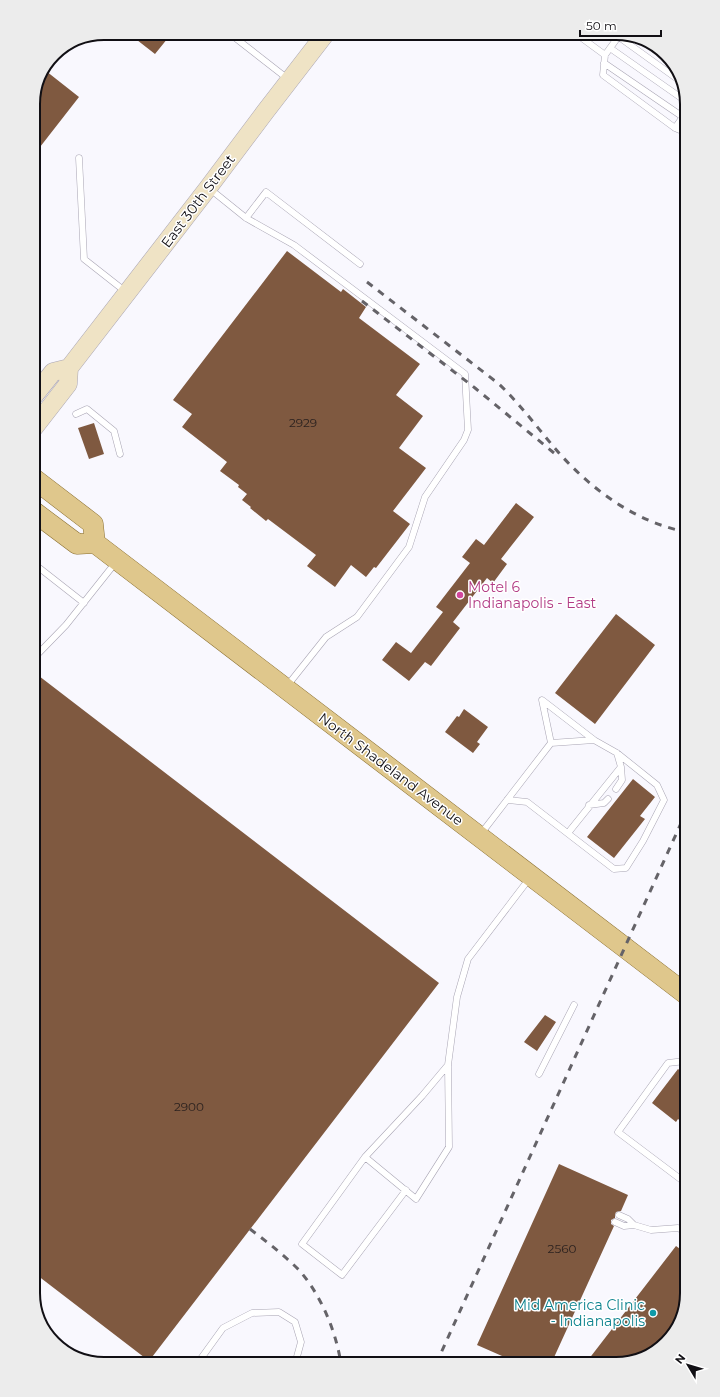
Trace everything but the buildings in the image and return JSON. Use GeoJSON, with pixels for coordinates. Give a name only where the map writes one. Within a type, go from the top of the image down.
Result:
{"type":"FeatureCollection","features":[{"type":"Feature","properties":{"kind":"main road","name":"East 30th Street"},"geometry":{"type":"LineString","coordinates":[[40,420],[68,384],[69,368],[321,40]]}},
{"type":"Feature","properties":{"kind":"main road"},"geometry":{"type":"LineString","coordinates":[[40,388],[53,372],[69,368]]}},
{"type":"Feature","properties":{"kind":"main road"},"geometry":{"type":"LineString","coordinates":[[40,483],[93,524],[95,543],[77,544],[40,516]]}},
{"type":"Feature","properties":{"kind":"main road","name":"North Shadeland Avenue"},"geometry":{"type":"LineString","coordinates":[[95,543],[680,990]]}},
{"type":"Feature","properties":{"kind":"lane"},"geometry":{"type":"LineString","coordinates":[[238,40],[290,80]]}},
{"type":"Feature","properties":{"kind":"lane"},"geometry":{"type":"LineString","coordinates":[[585,40],[605,55]]}},
{"type":"Feature","properties":{"kind":"lane"},"geometry":{"type":"LineString","coordinates":[[616,40],[605,55],[603,75],[675,128],[680,130]]}},
{"type":"Feature","properties":{"kind":"lane"},"geometry":{"type":"LineString","coordinates":[[628,41],[672,75]]}},
{"type":"Feature","properties":{"kind":"lane"},"geometry":{"type":"LineString","coordinates":[[610,48],[679,97]]}},
{"type":"Feature","properties":{"kind":"lane"},"geometry":{"type":"LineString","coordinates":[[604,63],[680,111]]}},
{"type":"Feature","properties":{"kind":"lane"},"geometry":{"type":"LineString","coordinates":[[675,128],[680,121]]}},
{"type":"Feature","properties":{"kind":"lane"},"geometry":{"type":"LineString","coordinates":[[79,158],[84,259],[127,293]]}},
{"type":"Feature","properties":{"kind":"lane"},"geometry":{"type":"LineString","coordinates":[[208,188],[246,218],[294,244],[465,374],[468,430],[464,440],[425,497],[409,547],[357,617],[326,637],[285,688]]}},
{"type":"Feature","properties":{"kind":"lane"},"geometry":{"type":"LineString","coordinates":[[246,218],[266,192],[360,264]]}},
{"type":"Feature","properties":{"kind":"lane"},"geometry":{"type":"LineString","coordinates":[[76,414],[87,409],[114,431],[120,454]]}},
{"type":"Feature","properties":{"kind":"lane"},"geometry":{"type":"LineString","coordinates":[[40,653],[66,625],[118,560]]}},
{"type":"Feature","properties":{"kind":"lane"},"geometry":{"type":"LineString","coordinates":[[40,568],[84,603]]}},
{"type":"Feature","properties":{"kind":"lane"},"geometry":{"type":"LineString","coordinates":[[507,800],[527,802],[614,869],[626,868],[643,841],[664,800],[657,785],[618,753],[594,740],[542,700],[551,743]]}},
{"type":"Feature","properties":{"kind":"lane"},"geometry":{"type":"LineString","coordinates":[[479,836],[551,743],[594,740]]}},
{"type":"Feature","properties":{"kind":"lane"},"geometry":{"type":"LineString","coordinates":[[616,789],[622,780],[618,753]]}},
{"type":"Feature","properties":{"kind":"lane"},"geometry":{"type":"LineString","coordinates":[[568,833],[621,767]]}},
{"type":"Feature","properties":{"kind":"lane"},"geometry":{"type":"LineString","coordinates":[[589,805],[604,803],[608,799]]}},
{"type":"Feature","properties":{"kind":"lane"},"geometry":{"type":"LineString","coordinates":[[365,1157],[416,1199],[449,1147],[448,1065],[457,997],[468,959],[531,876]]}},
{"type":"Feature","properties":{"kind":"lane"},"geometry":{"type":"LineString","coordinates":[[539,1074],[574,1005]]}},
{"type":"Feature","properties":{"kind":"lane"},"geometry":{"type":"LineString","coordinates":[[680,1061],[668,1063],[618,1132],[680,1179]]}},
{"type":"Feature","properties":{"kind":"lane"},"geometry":{"type":"LineString","coordinates":[[406,1190],[342,1275],[302,1244],[365,1157],[422,1096],[448,1065]]}},
{"type":"Feature","properties":{"kind":"lane"},"geometry":{"type":"LineString","coordinates":[[619,1214],[628,1219],[634,1226]]}},
{"type":"Feature","properties":{"kind":"lane"},"geometry":{"type":"LineString","coordinates":[[616,1222],[624,1226],[634,1226],[651,1230],[680,1229]]}},
{"type":"Feature","properties":{"kind":"lane"},"geometry":{"type":"LineString","coordinates":[[202,1357],[223,1328],[252,1313],[280,1312],[295,1322],[301,1342],[297,1357]]}},
{"type":"Feature","properties":{"kind":"railway"},"geometry":{"type":"LineString","coordinates":[[367,282],[499,384],[572,467],[601,492],[633,513],[668,528],[680,531]]}},
{"type":"Feature","properties":{"kind":"railway"},"geometry":{"type":"LineString","coordinates":[[362,301],[475,388],[554,453]]}},
{"type":"Feature","properties":{"kind":"railway"},"geometry":{"type":"LineString","coordinates":[[439,1357],[680,825]]}},
{"type":"Feature","properties":{"kind":"railway"},"geometry":{"type":"LineString","coordinates":[[250,1229],[287,1259],[307,1280],[321,1302],[331,1326],[340,1357]]}},
{"type":"Feature","properties":{"kind":"place","name":"Motel 6 Indianapolis - East"},"geometry":{"type":"Point","coordinates":[460,595]}},
{"type":"Feature","properties":{"kind":"place","name":"Mid America Clinic - Indianapolis"},"geometry":{"type":"Point","coordinates":[653,1313]}}]}
